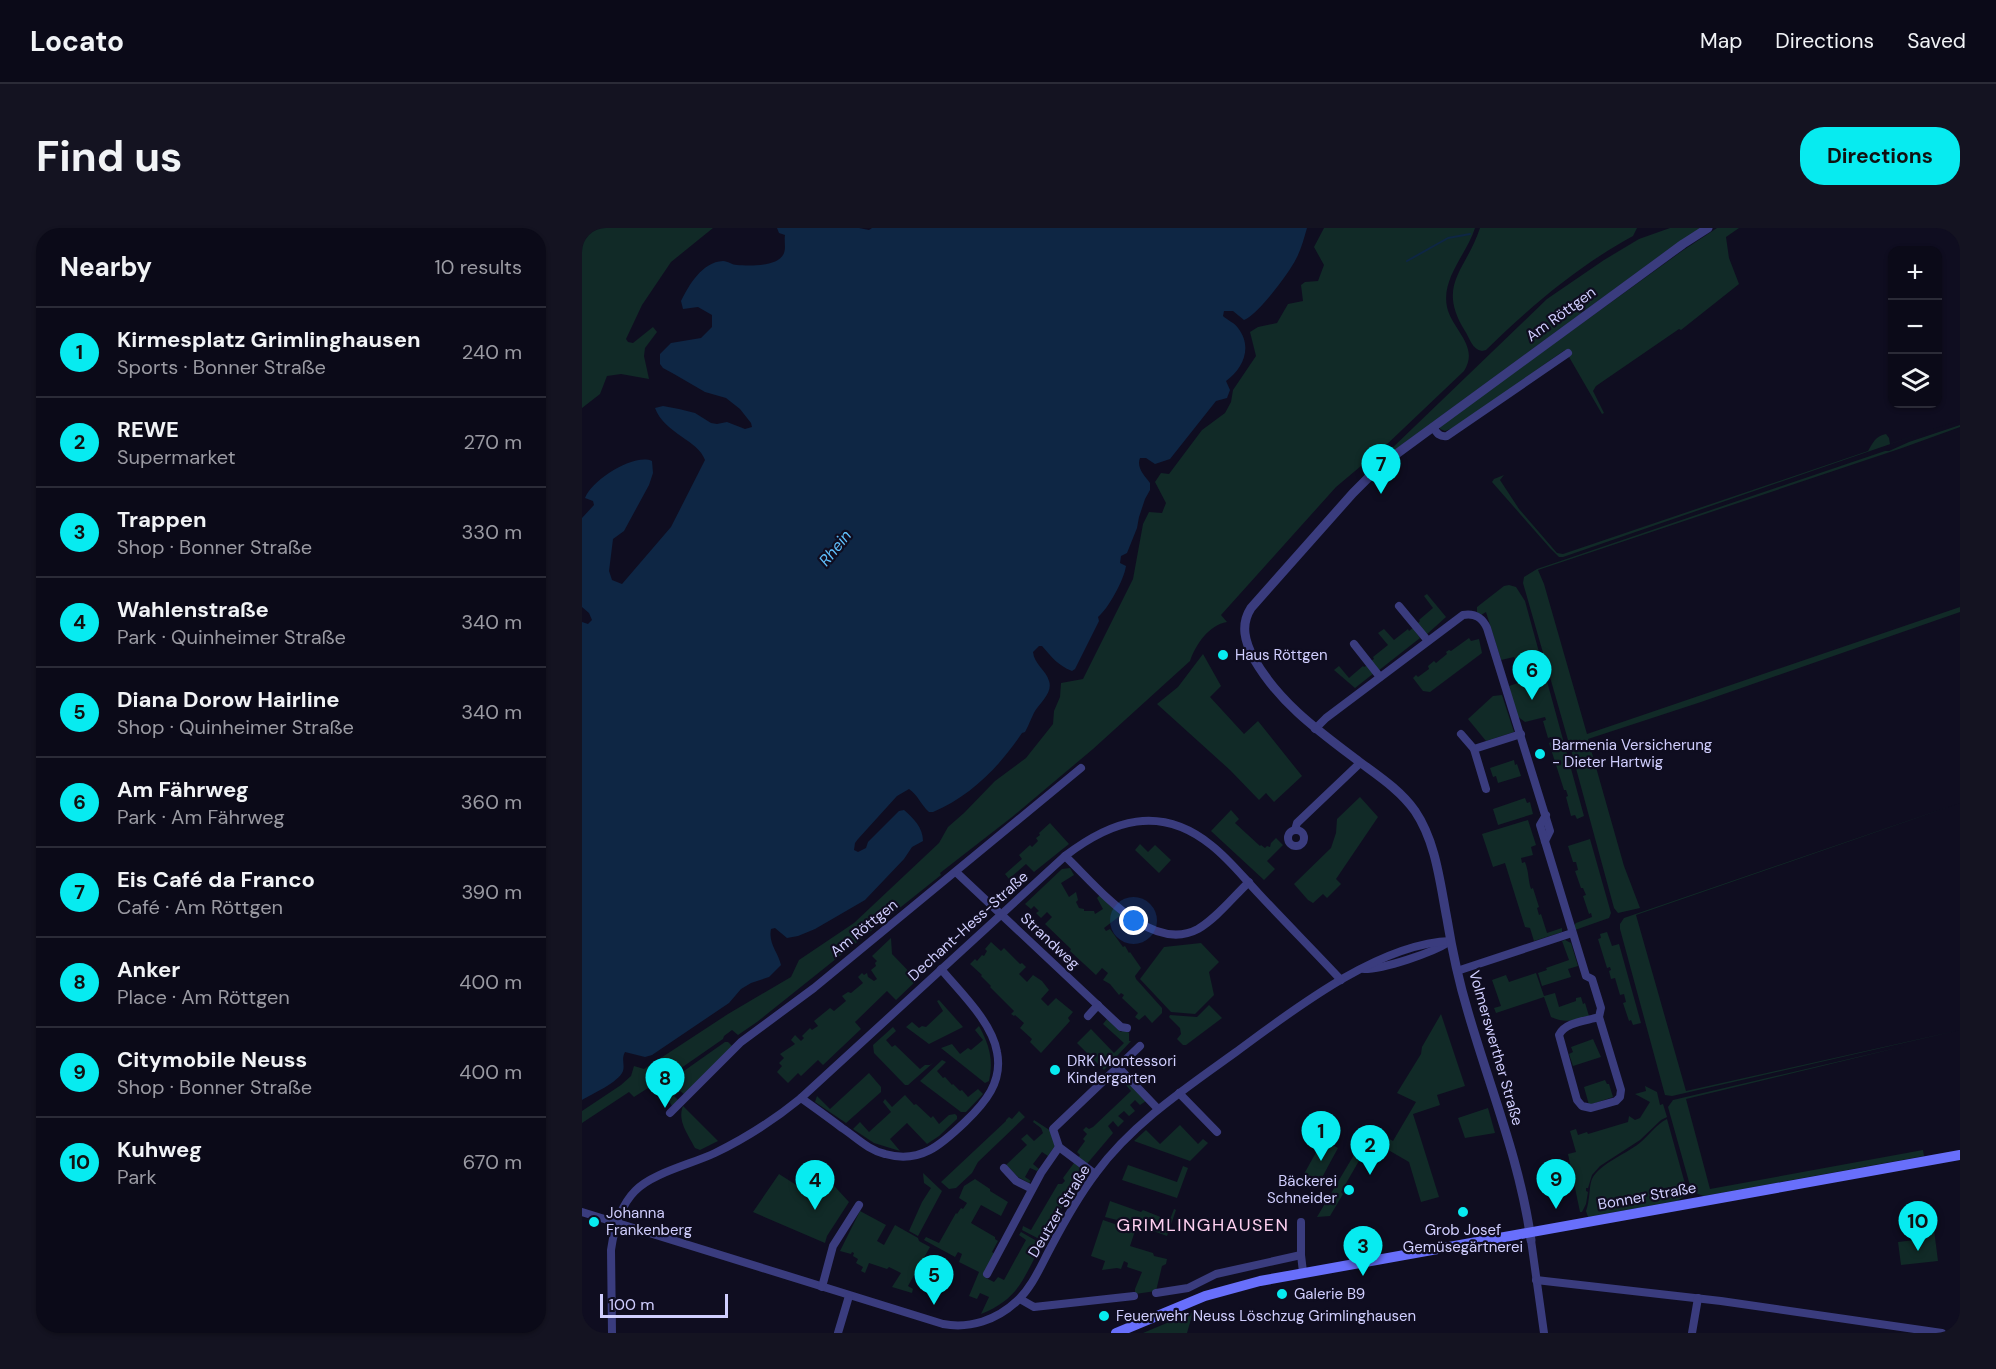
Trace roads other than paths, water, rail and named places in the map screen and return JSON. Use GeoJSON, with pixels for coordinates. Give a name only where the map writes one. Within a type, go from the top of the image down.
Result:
{"type":"FeatureCollection","features":[{"type":"Feature","properties":{"kind":"main road","name":"Bonner Straße"},"geometry":{"type":"LineString","coordinates":[[1116,1333],[1205,1296],[1260,1281],[1531,1236],[1960,1155]]}},
{"type":"Feature","properties":{"kind":"street","name":"Am Röttgen"},"geometry":{"type":"LineString","coordinates":[[1244,630],[1245,618],[1251,608],[1353,493],[1380,466],[1708,228]]}},
{"type":"Feature","properties":{"kind":"street"},"geometry":{"type":"LineString","coordinates":[[1433,427],[1442,437],[1447,436],[1568,353]]}},
{"type":"Feature","properties":{"kind":"street"},"geometry":{"type":"LineString","coordinates":[[1399,606],[1428,641]]}},
{"type":"Feature","properties":{"kind":"street"},"geometry":{"type":"LineString","coordinates":[[1315,729],[1326,718],[1463,615],[1472,614],[1482,619],[1487,628],[1546,815],[1540,825],[1586,976],[1592,979],[1601,1008],[1599,1017],[1621,1092],[1616,1101],[1588,1108],[1582,1106],[1577,1100],[1558,1035],[1567,1026],[1599,1017]]}},
{"type":"Feature","properties":{"kind":"street","name":"Volmerswerther Straße"},"geometry":{"type":"LineString","coordinates":[[1244,630],[1248,645],[1268,680],[1294,711],[1406,799],[1423,824],[1437,867],[1467,1012],[1517,1170],[1531,1236],[1544,1333]]}},
{"type":"Feature","properties":{"kind":"street"},"geometry":{"type":"LineString","coordinates":[[1354,644],[1380,677]]}},
{"type":"Feature","properties":{"kind":"street"},"geometry":{"type":"LineString","coordinates":[[1461,734],[1474,750],[1486,789]]}},
{"type":"Feature","properties":{"kind":"street"},"geometry":{"type":"LineString","coordinates":[[1474,750],[1521,734]]}},
{"type":"Feature","properties":{"kind":"street"},"geometry":{"type":"LineString","coordinates":[[1295,830],[1297,823],[1360,763]]}},
{"type":"Feature","properties":{"kind":"street","name":"Am Röttgen"},"geometry":{"type":"LineString","coordinates":[[670,1113],[748,1036],[814,988],[1081,768]]}},
{"type":"Feature","properties":{"kind":"street","name":"Dechant-Hess-Straße"},"geometry":{"type":"LineString","coordinates":[[612,1333],[611,1250],[617,1222],[629,1198],[642,1184],[698,1161],[752,1134],[777,1118],[1065,856],[1091,837],[1115,826],[1139,821],[1163,822],[1199,836],[1249,882],[1341,980]]}},
{"type":"Feature","properties":{"kind":"street"},"geometry":{"type":"LineString","coordinates":[[1065,856],[1130,919],[1160,933],[1170,935],[1187,933],[1204,925],[1249,882]]}},
{"type":"Feature","properties":{"kind":"street","name":"Strandweg"},"geometry":{"type":"LineString","coordinates":[[956,872],[1121,1027],[1127,1028]]}},
{"type":"Feature","properties":{"kind":"street"},"geometry":{"type":"LineString","coordinates":[[1458,971],[1572,933]]}},
{"type":"Feature","properties":{"kind":"street","name":"Deutzer Straße"},"geometry":{"type":"LineString","coordinates":[[1020,1299],[1032,1283],[1069,1213],[1095,1174],[1126,1138],[1158,1109],[1301,1005],[1341,980],[1363,969],[1375,969],[1435,950],[1451,941]]}},
{"type":"Feature","properties":{"kind":"street"},"geometry":{"type":"LineString","coordinates":[[801,1098],[860,1141],[883,1154],[901,1157],[918,1155],[944,1142],[989,1097],[996,1081],[998,1058],[995,1042],[987,1027],[941,969]]}},
{"type":"Feature","properties":{"kind":"street"},"geometry":{"type":"LineString","coordinates":[[1088,1016],[1098,1005]]}},
{"type":"Feature","properties":{"kind":"street"},"geometry":{"type":"LineString","coordinates":[[1095,1174],[1059,1147],[1053,1129],[1140,1046]]}},
{"type":"Feature","properties":{"kind":"street"},"geometry":{"type":"LineString","coordinates":[[1118,1067],[1158,1109]]}},
{"type":"Feature","properties":{"kind":"street"},"geometry":{"type":"LineString","coordinates":[[1179,1093],[1217,1132]]}},
{"type":"Feature","properties":{"kind":"street"},"geometry":{"type":"LineString","coordinates":[[987,1274],[1041,1173],[1059,1147]]}},
{"type":"Feature","properties":{"kind":"street"},"geometry":{"type":"LineString","coordinates":[[1004,1168],[1016,1180],[1032,1189]]}},
{"type":"Feature","properties":{"kind":"street"},"geometry":{"type":"LineString","coordinates":[[822,1287],[833,1246],[859,1205]]}},
{"type":"Feature","properties":{"kind":"street"},"geometry":{"type":"LineString","coordinates":[[582,1212],[952,1326],[967,1326],[995,1317],[1020,1299],[1034,1307],[1134,1296]]}},
{"type":"Feature","properties":{"kind":"street"},"geometry":{"type":"LineString","coordinates":[[1301,1222],[1301,1255],[1304,1272]]}},
{"type":"Feature","properties":{"kind":"street"},"geometry":{"type":"LineString","coordinates":[[1156,1293],[1188,1288],[1216,1274],[1301,1255]]}},
{"type":"Feature","properties":{"kind":"street"},"geometry":{"type":"LineString","coordinates":[[1536,1280],[1698,1298],[1942,1333]]}},
{"type":"Feature","properties":{"kind":"street"},"geometry":{"type":"LineString","coordinates":[[838,1333],[849,1296]]}},
{"type":"Feature","properties":{"kind":"street"},"geometry":{"type":"LineString","coordinates":[[1692,1333],[1698,1298]]}},
{"type":"Feature","properties":{"kind":"water","name":"Rhein"},"geometry":{"type":"Polygon","coordinates":[[[777,228],[869,230],[872,228],[1307,228],[1292,265],[1257,311],[1244,320],[1233,311],[1224,311],[1223,316],[1237,326],[1245,343],[1241,364],[1226,381],[1230,390],[1227,398],[1216,401],[1170,459],[1155,464],[1146,458],[1140,458],[1140,468],[1150,483],[1150,490],[1127,553],[1121,556],[1120,563],[1126,566],[1122,579],[1111,601],[1098,617],[1099,621],[1075,669],[1072,671],[1062,666],[1042,646],[1033,652],[1050,685],[1048,693],[1035,711],[1025,732],[994,768],[972,789],[933,812],[929,812],[909,789],[897,796],[858,839],[854,850],[858,852],[866,848],[868,842],[899,811],[904,810],[919,827],[923,841],[912,847],[904,859],[865,900],[815,929],[798,936],[787,938],[775,928],[771,929],[772,943],[781,965],[769,977],[741,989],[729,1003],[652,1055],[645,1057],[625,1052],[623,1071],[620,1075],[582,1100],[582,622],[588,624],[592,620],[589,613],[582,607],[582,518],[594,505],[593,501],[585,498],[596,484],[614,470],[635,461],[652,461],[653,473],[649,485],[624,531],[613,539],[609,571],[612,580],[622,584],[671,527],[705,460],[696,447],[666,424],[655,408],[663,406],[695,413],[711,423],[727,422],[745,429],[752,427],[740,409],[726,398],[705,392],[663,368],[660,364],[660,354],[671,343],[701,338],[712,327],[712,315],[698,307],[683,309],[681,301],[697,275],[715,262],[725,261],[735,265],[749,266],[776,261],[784,253],[785,246],[785,235],[779,233],[777,228]]]}},
{"type":"Feature","properties":{"kind":"waterway"},"geometry":{"type":"LineString","coordinates":[[1407,261],[1448,238],[1470,234]]}},
{"type":"Feature","properties":{"kind":"place","name":"Eis Café da Franco"},"geometry":{"type":"Point","coordinates":[1381,494]}},
{"type":"Feature","properties":{"kind":"place","name":"Haus Röttgen"},"geometry":{"type":"Point","coordinates":[1223,655]}},
{"type":"Feature","properties":{"kind":"place","name":"Am Fährweg"},"geometry":{"type":"Point","coordinates":[1532,700]}},
{"type":"Feature","properties":{"kind":"place","name":"Barmenia Versicherung - Dieter Hartwig"},"geometry":{"type":"Point","coordinates":[1540,754]}},
{"type":"Feature","properties":{"kind":"place","name":"DRK Montessori Kindergarten"},"geometry":{"type":"Point","coordinates":[1055,1070]}},
{"type":"Feature","properties":{"kind":"place","name":"Anker"},"geometry":{"type":"Point","coordinates":[665,1108]}},
{"type":"Feature","properties":{"kind":"place","name":"Kirmesplatz Grimlinghausen"},"geometry":{"type":"Point","coordinates":[1321,1161]}},
{"type":"Feature","properties":{"kind":"place","name":"REWE"},"geometry":{"type":"Point","coordinates":[1370,1175]}},
{"type":"Feature","properties":{"kind":"place","name":"Bäckerei Schneider"},"geometry":{"type":"Point","coordinates":[1349,1190]}},
{"type":"Feature","properties":{"kind":"place","name":"Citymobile Neuss"},"geometry":{"type":"Point","coordinates":[1556,1209]}},
{"type":"Feature","properties":{"kind":"place","name":"Wahlenstraße"},"geometry":{"type":"Point","coordinates":[815,1210]}},
{"type":"Feature","properties":{"kind":"place","name":"Grob Josef Gemüsegärtnerei"},"geometry":{"type":"Point","coordinates":[1463,1212]}},
{"type":"Feature","properties":{"kind":"place","name":"Johanna Frankenberg"},"geometry":{"type":"Point","coordinates":[594,1222]}},
{"type":"Feature","properties":{"kind":"place","name":"Kuhweg"},"geometry":{"type":"Point","coordinates":[1918,1251]}},
{"type":"Feature","properties":{"kind":"place","name":"Trappen"},"geometry":{"type":"Point","coordinates":[1363,1276]}},
{"type":"Feature","properties":{"kind":"place","name":"Galerie B9"},"geometry":{"type":"Point","coordinates":[1282,1294]}},
{"type":"Feature","properties":{"kind":"place","name":"Diana Dorow Hairline"},"geometry":{"type":"Point","coordinates":[934,1305]}},
{"type":"Feature","properties":{"kind":"place","name":"Feuerwehr Neuss Löschzug Grimlinghausen"},"geometry":{"type":"Point","coordinates":[1104,1316]}},
{"type":"Feature","properties":{"kind":"district","name":"GRIMLINGHAUSEN"},"geometry":{"type":"Point","coordinates":[1203,1225]}}]}
